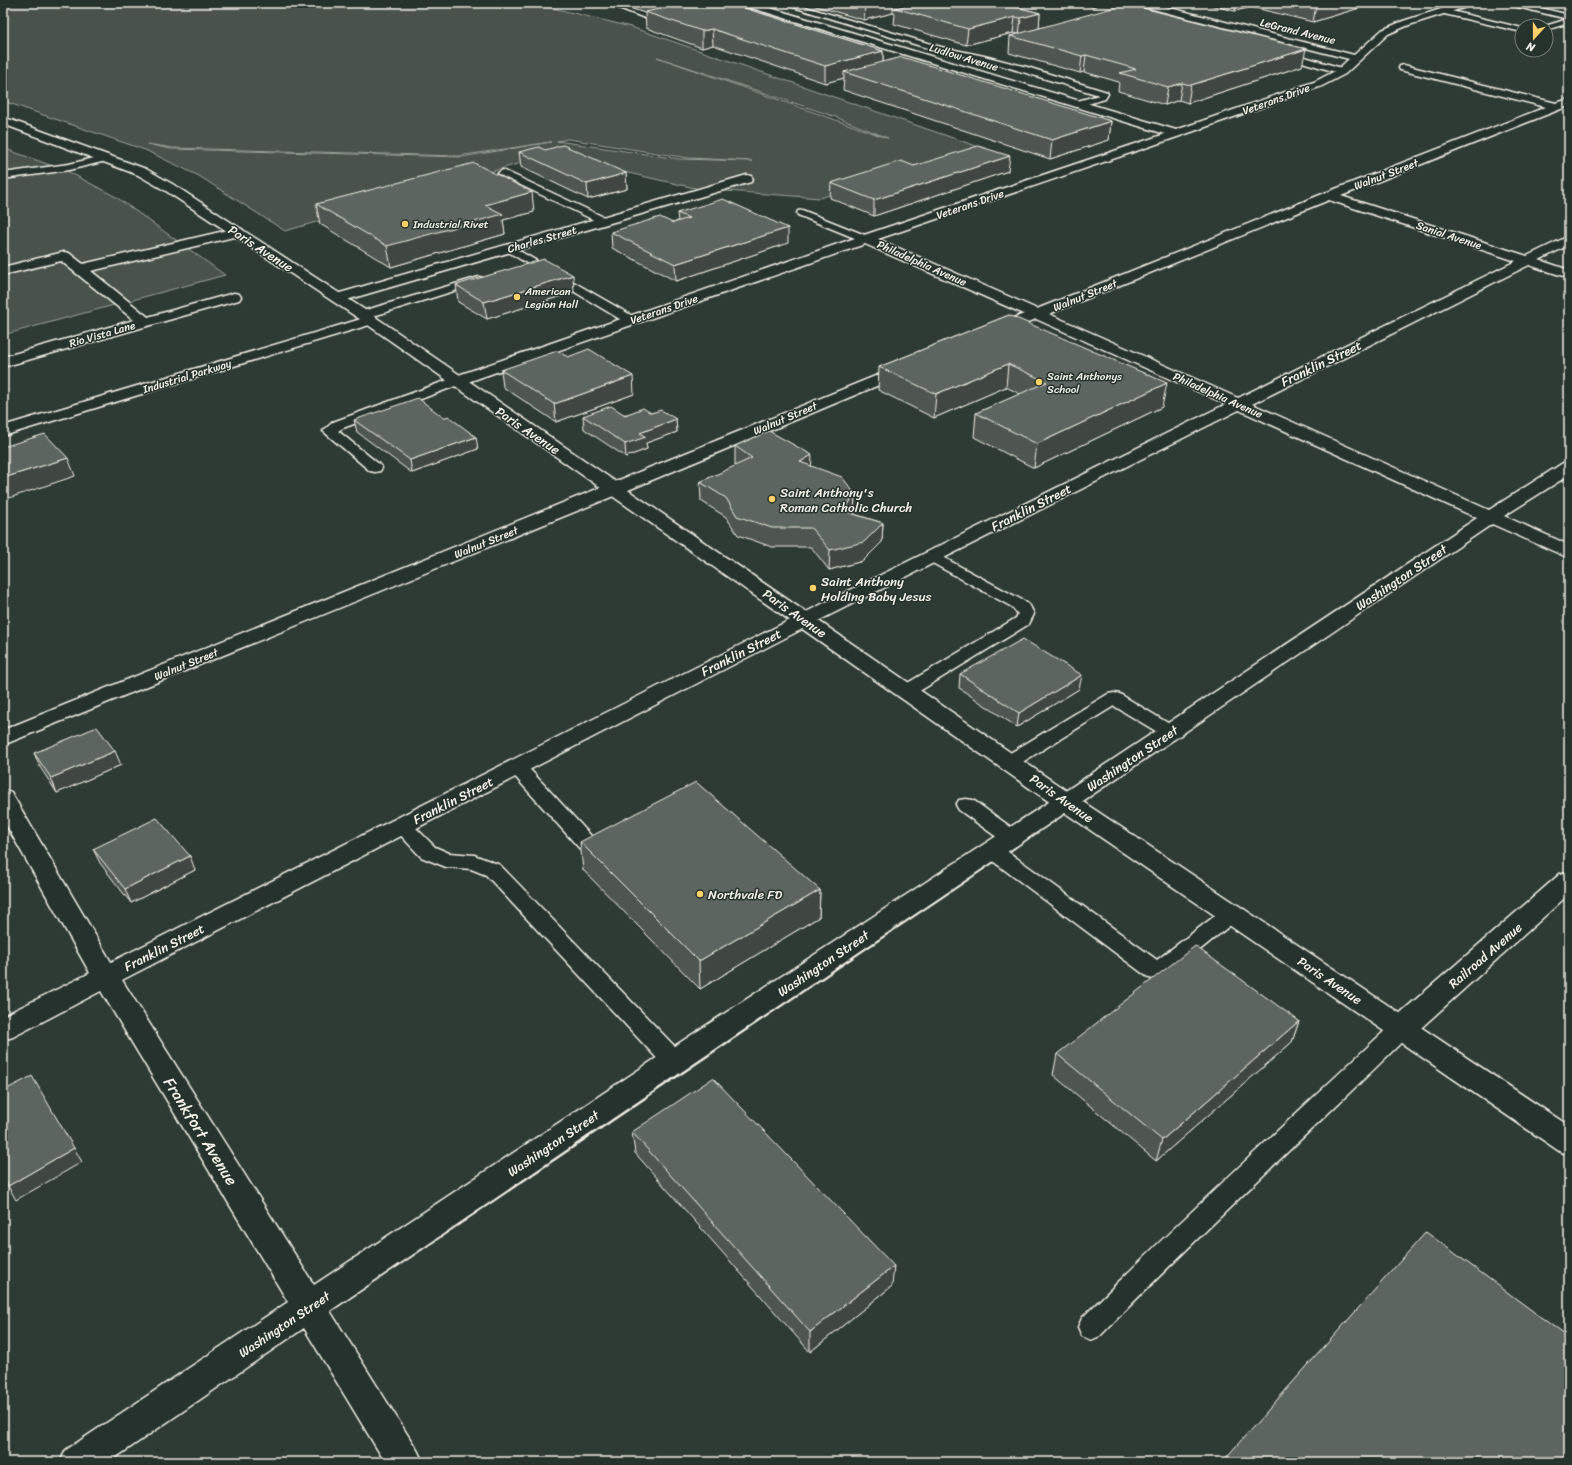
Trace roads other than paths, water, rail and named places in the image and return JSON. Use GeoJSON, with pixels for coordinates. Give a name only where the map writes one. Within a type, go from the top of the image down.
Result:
{"type":"FeatureCollection","features":[{"type":"Feature","properties":{"kind":"street","name":"Ludlow Avenue"},"geometry":{"type":"LineString","coordinates":[[745,3],[1176,134]]}},
{"type":"Feature","properties":{"kind":"street","name":"LeGrand Avenue"},"geometry":{"type":"LineString","coordinates":[[1140,3],[1356,58]]}},
{"type":"Feature","properties":{"kind":"street","name":"Veterans Drive"},"geometry":{"type":"LineString","coordinates":[[456,381],[1318,84],[1342,71],[1385,32],[1446,8],[1469,3]]}},
{"type":"Feature","properties":{"kind":"street"},"geometry":{"type":"LineString","coordinates":[[1404,68],[1563,104]]}},
{"type":"Feature","properties":{"kind":"street","name":"Walnut Street"},"geometry":{"type":"LineString","coordinates":[[979,338],[1329,196],[1563,104]]}},
{"type":"Feature","properties":{"kind":"street","name":"Paris Avenue"},"geometry":{"type":"LineString","coordinates":[[3,120],[107,158],[147,175],[237,232],[338,298],[1066,802],[1569,1142]]}},
{"type":"Feature","properties":{"kind":"street","name":"Charles Street"},"geometry":{"type":"LineString","coordinates":[[338,298],[746,179]]}},
{"type":"Feature","properties":{"kind":"street","name":"Sanial Avenue"},"geometry":{"type":"LineString","coordinates":[[1329,196],[1569,274]]}},
{"type":"Feature","properties":{"kind":"street"},"geometry":{"type":"LineString","coordinates":[[81,269],[237,232]]}},
{"type":"Feature","properties":{"kind":"street","name":"Philadelphia Avenue"},"geometry":{"type":"LineString","coordinates":[[866,239],[1492,516],[1569,552]]}},
{"type":"Feature","properties":{"kind":"street","name":"Franklin Street"},"geometry":{"type":"LineString","coordinates":[[3,1029],[805,620],[1569,240]]}},
{"type":"Feature","properties":{"kind":"street","name":"Rio Vista Lane"},"geometry":{"type":"LineString","coordinates":[[3,271],[64,256],[145,322]]}},
{"type":"Feature","properties":{"kind":"street"},"geometry":{"type":"LineString","coordinates":[[145,322],[234,297]]}},
{"type":"Feature","properties":{"kind":"street","name":"Industrial Parkway"},"geometry":{"type":"LineString","coordinates":[[3,431],[367,318]]}},
{"type":"Feature","properties":{"kind":"street","name":"Rio Vista Lane"},"geometry":{"type":"LineString","coordinates":[[3,362],[145,322]]}},
{"type":"Feature","properties":{"kind":"street","name":"Walnut Street"},"geometry":{"type":"LineString","coordinates":[[3,738],[615,489],[921,362]]}},
{"type":"Feature","properties":{"kind":"street","name":"Washington Street"},"geometry":{"type":"LineString","coordinates":[[78,1462],[1492,516],[1569,467]]}},
{"type":"Feature","properties":{"kind":"street","name":"Frankfort Avenue"},"geometry":{"type":"LineString","coordinates":[[3,798],[106,977],[405,1462]]}},
{"type":"Feature","properties":{"kind":"street","name":"Railroad Avenue"},"geometry":{"type":"LineString","coordinates":[[1401,1029],[1569,880]]}},
{"type":"Feature","properties":{"kind":"lane"},"geometry":{"type":"LineString","coordinates":[[610,3],[661,21]]}},
{"type":"Feature","properties":{"kind":"lane"},"geometry":{"type":"LineString","coordinates":[[784,3],[940,49],[997,61],[1104,94],[1102,97],[1077,104]]}},
{"type":"Feature","properties":{"kind":"lane"},"geometry":{"type":"LineString","coordinates":[[1512,3],[1569,17]]}},
{"type":"Feature","properties":{"kind":"lane"},"geometry":{"type":"LineString","coordinates":[[1446,8],[1514,28]]}},
{"type":"Feature","properties":{"kind":"lane"},"geometry":{"type":"LineString","coordinates":[[799,19],[822,14]]}},
{"type":"Feature","properties":{"kind":"lane"},"geometry":{"type":"LineString","coordinates":[[1554,26],[1569,21]]}},
{"type":"Feature","properties":{"kind":"lane"},"geometry":{"type":"LineString","coordinates":[[1304,45],[1284,51],[1285,54],[1342,71]]}},
{"type":"Feature","properties":{"kind":"lane"},"geometry":{"type":"LineString","coordinates":[[916,55],[940,49]]}},
{"type":"Feature","properties":{"kind":"lane"},"geometry":{"type":"LineString","coordinates":[[3,176],[69,167],[107,158]]}},
{"type":"Feature","properties":{"kind":"lane"},"geometry":{"type":"LineString","coordinates":[[503,173],[604,221]]}},
{"type":"Feature","properties":{"kind":"lane"},"geometry":{"type":"LineString","coordinates":[[802,213],[866,239]]}},
{"type":"Feature","properties":{"kind":"lane"},"geometry":{"type":"LineString","coordinates":[[509,248],[632,320]]}},
{"type":"Feature","properties":{"kind":"lane"},"geometry":{"type":"LineString","coordinates":[[519,268],[534,263]]}},
{"type":"Feature","properties":{"kind":"lane"},"geometry":{"type":"LineString","coordinates":[[367,318],[490,276]]}},
{"type":"Feature","properties":{"kind":"lane"},"geometry":{"type":"LineString","coordinates":[[375,468],[330,431],[338,425],[456,381]]}},
{"type":"Feature","properties":{"kind":"lane"},"geometry":{"type":"LineString","coordinates":[[907,691],[1023,621],[1026,614],[1024,609],[1018,604],[932,557]]}},
{"type":"Feature","properties":{"kind":"lane"},"geometry":{"type":"LineString","coordinates":[[1009,762],[1114,698],[1170,732]]}},
{"type":"Feature","properties":{"kind":"lane"},"geometry":{"type":"LineString","coordinates":[[517,767],[587,844]]}},
{"type":"Feature","properties":{"kind":"lane"},"geometry":{"type":"LineString","coordinates":[[966,805],[1002,844],[1157,972],[1231,914]]}},
{"type":"Feature","properties":{"kind":"lane"},"geometry":{"type":"LineString","coordinates":[[402,826],[428,852],[446,860],[474,862],[493,870],[674,1062]]}},
{"type":"Feature","properties":{"kind":"lane"},"geometry":{"type":"LineString","coordinates":[[1091,1327],[1157,1260],[1291,1136],[1401,1029]]}},
{"type":"Feature","properties":{"kind":"place","name":"Industrial Rivet"},"geometry":{"type":"Point","coordinates":[405,224]}},
{"type":"Feature","properties":{"kind":"place","name":"American Legion Hall"},"geometry":{"type":"Point","coordinates":[517,297]}},
{"type":"Feature","properties":{"kind":"place","name":"Saint Anthonys School"},"geometry":{"type":"Point","coordinates":[1039,382]}},
{"type":"Feature","properties":{"kind":"place","name":"Saint Anthony's Roman Catholic Church"},"geometry":{"type":"Point","coordinates":[772,499]}},
{"type":"Feature","properties":{"kind":"place","name":"Saint Anthony Holding Baby Jesus"},"geometry":{"type":"Point","coordinates":[813,588]}},
{"type":"Feature","properties":{"kind":"place","name":"Northvale FD"},"geometry":{"type":"Point","coordinates":[700,894]}}]}
